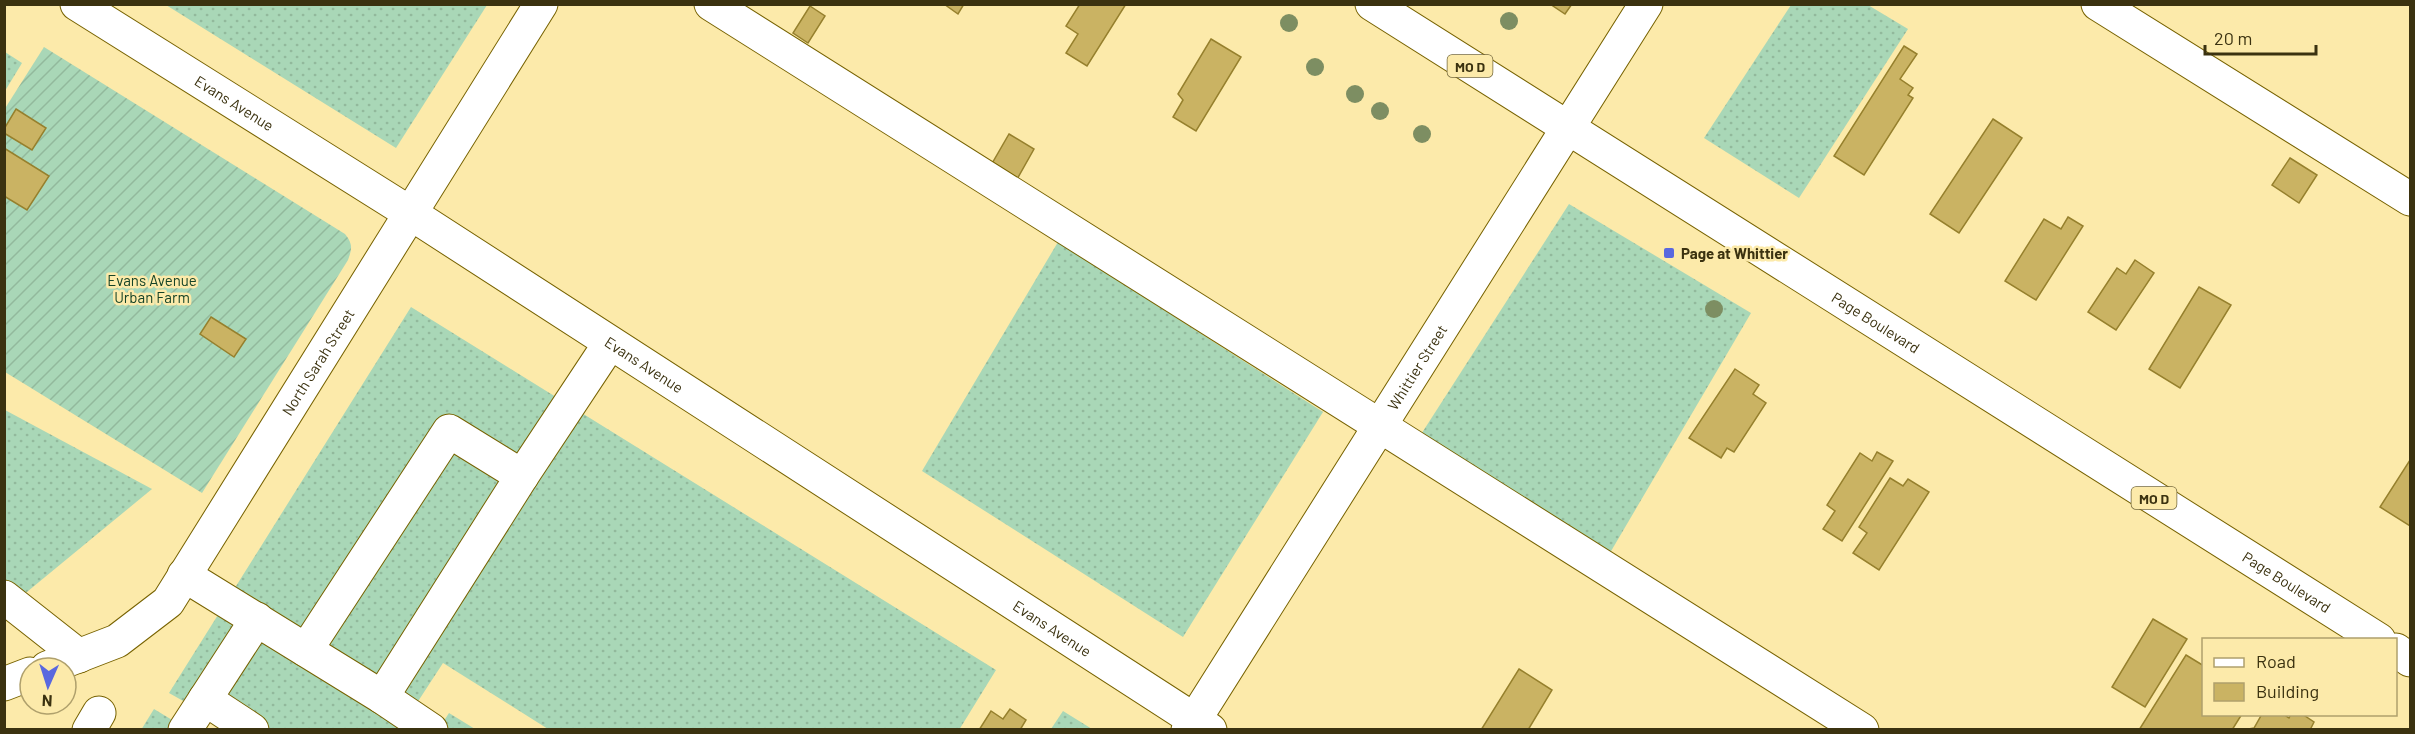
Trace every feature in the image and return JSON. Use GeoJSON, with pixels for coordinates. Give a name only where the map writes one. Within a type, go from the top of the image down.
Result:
{"type":"FeatureCollection","features":[{"type":"Feature","properties":{"kind":"street","name":"Evans Avenue"},"geometry":{"type":"LineString","coordinates":[[76,4],[410,213],[1198,726]]}},
{"type":"Feature","properties":{"kind":"street","name":"North Sarah Street"},"geometry":{"type":"LineString","coordinates":[[79,656],[117,641],[168,602],[541,4]]}},
{"type":"Feature","properties":{"kind":"street"},"geometry":{"type":"LineString","coordinates":[[711,4],[1862,729]]}},
{"type":"Feature","properties":{"kind":"street","name":"Page Boulevard"},"geometry":{"type":"LineString","coordinates":[[1372,4],[2377,638]]}},
{"type":"Feature","properties":{"kind":"street","name":"Whittier Street"},"geometry":{"type":"LineString","coordinates":[[1198,726],[1380,426],[1646,4]]}},
{"type":"Feature","properties":{"kind":"street"},"geometry":{"type":"LineString","coordinates":[[2098,4],[2410,200]]}},
{"type":"Feature","properties":{"kind":"street"},"geometry":{"type":"LineString","coordinates":[[382,697],[522,476],[610,343]]}},
{"type":"Feature","properties":{"kind":"street"},"geometry":{"type":"LineString","coordinates":[[306,650],[449,431],[522,476]]}},
{"type":"Feature","properties":{"kind":"street"},"geometry":{"type":"LineString","coordinates":[[184,575],[431,729]]}},
{"type":"Feature","properties":{"kind":"street"},"geometry":{"type":"LineString","coordinates":[[4,597],[79,656]]}},
{"type":"Feature","properties":{"kind":"street"},"geometry":{"type":"LineString","coordinates":[[185,729],[257,619]]}},
{"type":"Feature","properties":{"kind":"street"},"geometry":{"type":"LineString","coordinates":[[2397,651],[2410,660]]}},
{"type":"Feature","properties":{"kind":"street"},"geometry":{"type":"LineString","coordinates":[[205,699],[252,729]]}},
{"type":"Feature","properties":{"kind":"green space"},"geometry":{"type":"Polygon","coordinates":[[[166,5],[487,5],[396,148],[166,5]]]}},
{"type":"Feature","properties":{"kind":"green space"},"geometry":{"type":"Polygon","coordinates":[[[1791,5],[1868,5],[1908,29],[1799,198],[1704,138],[1791,5]]]}},
{"type":"Feature","properties":{"kind":"green space","name":"Evans Avenue Urban Farm"},"geometry":{"type":"Polygon","coordinates":[[[44,47],[345,234],[351,244],[348,260],[202,493],[5,372],[4,110],[44,47]]]}},
{"type":"Feature","properties":{"kind":"green space"},"geometry":{"type":"Polygon","coordinates":[[[5,52],[22,63],[5,91],[5,52]]]}},
{"type":"Feature","properties":{"kind":"green space"},"geometry":{"type":"Polygon","coordinates":[[[1569,204],[1751,313],[1607,558],[1418,439],[1569,204]]]}},
{"type":"Feature","properties":{"kind":"green space"},"geometry":{"type":"Polygon","coordinates":[[[1058,242],[1323,412],[1183,637],[922,471],[1058,242]]]}},
{"type":"Feature","properties":{"kind":"green space"},"geometry":{"type":"Polygon","coordinates":[[[411,307],[996,670],[959,730],[548,729],[443,663],[400,729],[233,729],[169,693],[411,307]]]}},
{"type":"Feature","properties":{"kind":"green space"},"geometry":{"type":"Polygon","coordinates":[[[5,410],[152,489],[5,610],[5,410]]]}},
{"type":"Feature","properties":{"kind":"green space"},"geometry":{"type":"Polygon","coordinates":[[[154,709],[187,729],[141,730],[154,709]]]}},
{"type":"Feature","properties":{"kind":"green space"},"geometry":{"type":"Polygon","coordinates":[[[1063,711],[1092,729],[1051,729],[1063,711]]]}},
{"type":"Feature","properties":{"kind":"green space"},"geometry":{"type":"Polygon","coordinates":[[[449,713],[475,729],[438,730],[449,713]]]}},
{"type":"Feature","properties":{"kind":"building"},"geometry":{"type":"Polygon","coordinates":[[[944,4],[964,4],[958,14],[944,4]]]}},
{"type":"Feature","properties":{"kind":"building"},"geometry":{"type":"Polygon","coordinates":[[[1080,4],[1126,4],[1087,66],[1066,53],[1078,34],[1066,26],[1080,4]]]}},
{"type":"Feature","properties":{"kind":"building"},"geometry":{"type":"Polygon","coordinates":[[[1550,4],[1572,4],[1565,14],[1550,4]]]}},
{"type":"Feature","properties":{"kind":"building"},"geometry":{"type":"Polygon","coordinates":[[[810,6],[825,16],[808,43],[793,33],[810,6]]]}},
{"type":"Feature","properties":{"kind":"building"},"geometry":{"type":"Polygon","coordinates":[[[1211,39],[1241,57],[1196,131],[1173,117],[1183,100],[1178,94],[1211,39]]]}},
{"type":"Feature","properties":{"kind":"building"},"geometry":{"type":"Polygon","coordinates":[[[1904,46],[1917,54],[1900,79],[1913,88],[1908,95],[1913,98],[1864,175],[1834,156],[1904,46]]]}},
{"type":"Feature","properties":{"kind":"building"},"geometry":{"type":"Polygon","coordinates":[[[16,109],[46,128],[32,150],[4,133],[16,109]]]}},
{"type":"Feature","properties":{"kind":"building"},"geometry":{"type":"Polygon","coordinates":[[[1993,119],[2022,138],[1959,233],[1930,214],[1993,119]]]}},
{"type":"Feature","properties":{"kind":"building"},"geometry":{"type":"Polygon","coordinates":[[[1009,134],[1034,149],[1016,181],[990,167],[1009,134]]]}},
{"type":"Feature","properties":{"kind":"building"},"geometry":{"type":"Polygon","coordinates":[[[4,148],[49,176],[27,210],[4,196],[4,148]]]}},
{"type":"Feature","properties":{"kind":"building"},"geometry":{"type":"Polygon","coordinates":[[[2290,158],[2317,175],[2299,203],[2272,185],[2290,158]]]}},
{"type":"Feature","properties":{"kind":"building"},"geometry":{"type":"Polygon","coordinates":[[[2068,217],[2083,226],[2036,300],[2005,281],[2044,219],[2061,229],[2068,217]]]}},
{"type":"Feature","properties":{"kind":"building"},"geometry":{"type":"Polygon","coordinates":[[[2135,260],[2154,273],[2116,330],[2088,312],[2117,268],[2126,274],[2135,260]]]}},
{"type":"Feature","properties":{"kind":"building"},"geometry":{"type":"Polygon","coordinates":[[[2199,287],[2231,305],[2180,388],[2149,369],[2199,287]]]}},
{"type":"Feature","properties":{"kind":"building"},"geometry":{"type":"Polygon","coordinates":[[[211,317],[246,339],[234,357],[200,334],[211,317]]]}},
{"type":"Feature","properties":{"kind":"building"},"geometry":{"type":"Polygon","coordinates":[[[1735,369],[1759,385],[1753,394],[1766,403],[1734,452],[1727,448],[1721,458],[1689,438],[1735,369]]]}},
{"type":"Feature","properties":{"kind":"building"},"geometry":{"type":"Polygon","coordinates":[[[1877,452],[1893,461],[1842,541],[1823,529],[1835,511],[1827,505],[1860,453],[1872,461],[1877,452]]]}},
{"type":"Feature","properties":{"kind":"building"},"geometry":{"type":"Polygon","coordinates":[[[2410,460],[2410,526],[2380,507],[2410,460]]]}},
{"type":"Feature","properties":{"kind":"building"},"geometry":{"type":"Polygon","coordinates":[[[1890,478],[1903,486],[1908,479],[1929,492],[1879,570],[1853,553],[1867,533],[1859,527],[1890,478]]]}},
{"type":"Feature","properties":{"kind":"building"},"geometry":{"type":"Polygon","coordinates":[[[2153,619],[2187,639],[2145,707],[2112,687],[2153,619]]]}},
{"type":"Feature","properties":{"kind":"building"},"geometry":{"type":"Polygon","coordinates":[[[2186,655],[2202,665],[2202,716],[2241,716],[2232,730],[2139,730],[2186,655]]]}},
{"type":"Feature","properties":{"kind":"building"},"geometry":{"type":"Polygon","coordinates":[[[1519,669],[1552,690],[1528,730],[1481,730],[1519,669]]]}},
{"type":"Feature","properties":{"kind":"building"},"geometry":{"type":"Polygon","coordinates":[[[1010,709],[1026,720],[1020,730],[979,730],[991,711],[1003,719],[1010,709]]]}},
{"type":"Feature","properties":{"kind":"building"},"geometry":{"type":"Polygon","coordinates":[[[2261,716],[2289,718],[2290,716],[2305,716],[2314,722],[2310,730],[2243,730],[2254,728],[2261,716]]]}},
{"type":"Feature","properties":{"kind":"place","name":"Page at Whittier"},"geometry":{"type":"Point","coordinates":[1669,253]}}]}
